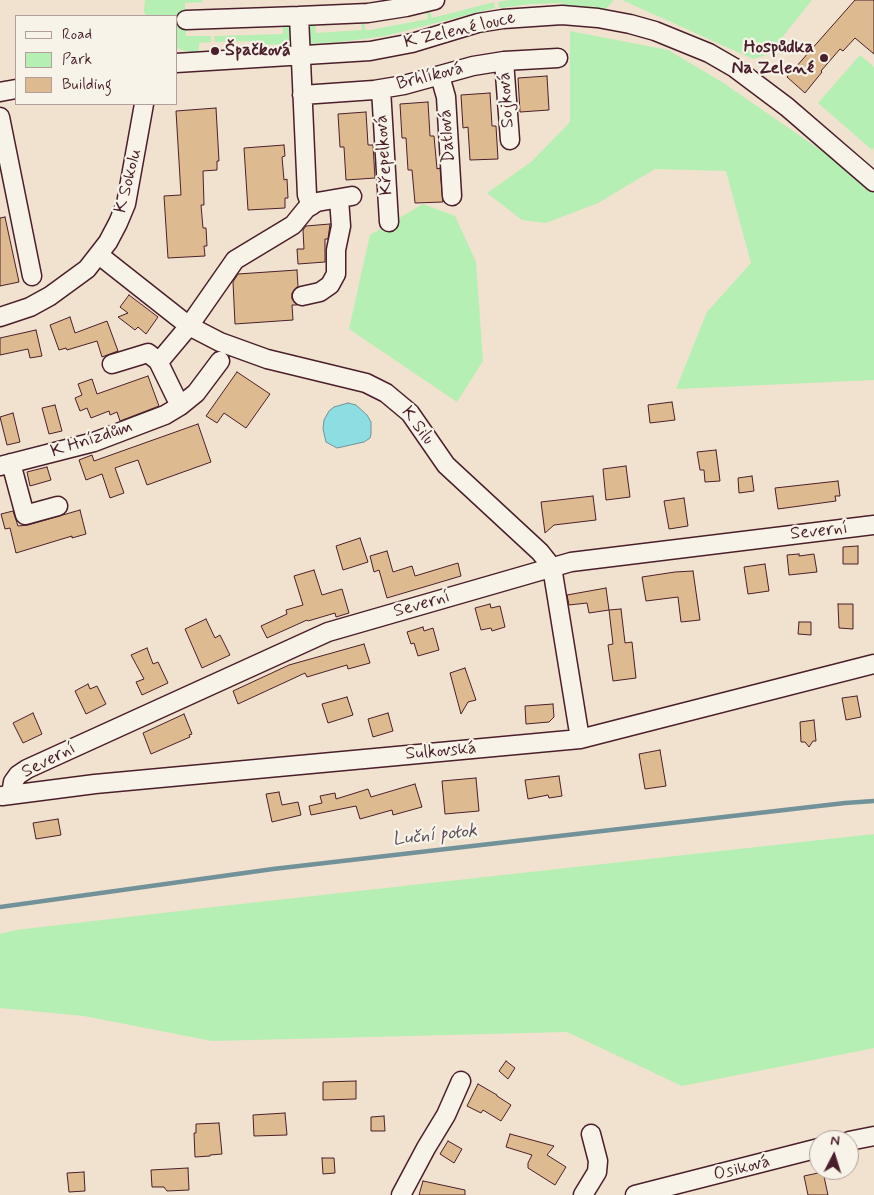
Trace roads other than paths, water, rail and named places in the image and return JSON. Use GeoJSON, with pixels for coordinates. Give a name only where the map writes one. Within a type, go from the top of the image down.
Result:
{"type":"FeatureCollection","features":[{"type":"Feature","properties":{"kind":"street"},"geometry":{"type":"LineString","coordinates":[[186,20],[368,13],[435,0]]}},
{"type":"Feature","properties":{"kind":"street"},"geometry":{"type":"LineString","coordinates":[[299,16],[307,195],[311,206]]}},
{"type":"Feature","properties":{"kind":"street","name":"K Zelené louce"},"geometry":{"type":"LineString","coordinates":[[178,63],[352,53],[390,48],[478,23],[521,17],[579,16],[630,24],[685,42],[735,68],[874,182]]}},
{"type":"Feature","properties":{"kind":"street","name":"Brhlíková"},"geometry":{"type":"LineString","coordinates":[[302,95],[381,89],[440,76],[473,66],[504,61],[558,58]]}},
{"type":"Feature","properties":{"kind":"street","name":"Sojková"},"geometry":{"type":"LineString","coordinates":[[504,61],[510,140]]}},
{"type":"Feature","properties":{"kind":"street","name":"Datlová"},"geometry":{"type":"LineString","coordinates":[[440,76],[446,97],[452,196]]}},
{"type":"Feature","properties":{"kind":"street"},"geometry":{"type":"LineString","coordinates":[[0,92],[15,89]]}},
{"type":"Feature","properties":{"kind":"street","name":"Křepelková"},"geometry":{"type":"LineString","coordinates":[[381,89],[389,222]]}},
{"type":"Feature","properties":{"kind":"street","name":"K Sokolu"},"geometry":{"type":"LineString","coordinates":[[0,317],[30,307],[50,296],[87,269],[99,255],[126,204],[144,105]]}},
{"type":"Feature","properties":{"kind":"street"},"geometry":{"type":"LineString","coordinates":[[0,117],[32,276]]}},
{"type":"Feature","properties":{"kind":"street"},"geometry":{"type":"LineString","coordinates":[[158,361],[189,326],[235,260],[293,224],[306,209],[317,202],[346,198],[336,250],[336,274],[330,285],[320,292],[302,296]]}},
{"type":"Feature","properties":{"kind":"street","name":"K Silu"},"geometry":{"type":"LineString","coordinates":[[99,255],[189,326],[220,342],[267,359],[366,383],[386,393],[410,413],[446,465],[540,552],[552,567]]}},
{"type":"Feature","properties":{"kind":"street"},"geometry":{"type":"LineString","coordinates":[[112,364],[148,353],[158,361],[180,406]]}},
{"type":"Feature","properties":{"kind":"street","name":"K Hnízdům"},"geometry":{"type":"LineString","coordinates":[[5,465],[94,442],[164,415],[180,406],[196,393],[220,362]]}},
{"type":"Feature","properties":{"kind":"street"},"geometry":{"type":"LineString","coordinates":[[5,465],[25,515],[58,506]]}},
{"type":"Feature","properties":{"kind":"street","name":"Severní"},"geometry":{"type":"LineString","coordinates":[[6,795],[18,775],[27,769],[328,632],[552,567],[580,561],[874,526]]}},
{"type":"Feature","properties":{"kind":"street"},"geometry":{"type":"LineString","coordinates":[[552,567],[580,739]]}},
{"type":"Feature","properties":{"kind":"street","name":"Sulkovská"},"geometry":{"type":"LineString","coordinates":[[6,795],[95,784],[580,739],[874,664]]}},
{"type":"Feature","properties":{"kind":"street"},"geometry":{"type":"LineString","coordinates":[[401,1195],[446,1115],[461,1082]]}},
{"type":"Feature","properties":{"kind":"street"},"geometry":{"type":"LineString","coordinates":[[583,1195],[598,1172],[598,1161],[590,1134]]}},
{"type":"Feature","properties":{"kind":"street"},"geometry":{"type":"LineString","coordinates":[[859,1139],[874,1136]]}},
{"type":"Feature","properties":{"kind":"street","name":"Osiková"},"geometry":{"type":"LineString","coordinates":[[635,1195],[809,1151]]}},
{"type":"Feature","properties":{"kind":"water"},"geometry":{"type":"Polygon","coordinates":[[[348,403],[356,405],[367,415],[371,422],[371,434],[370,438],[364,442],[337,448],[326,442],[323,429],[324,420],[329,411],[334,407],[348,403]]]}},
{"type":"Feature","properties":{"kind":"waterway","name":"Luční potok"},"geometry":{"type":"LineString","coordinates":[[0,907],[273,869],[874,801]]}},
{"type":"Feature","properties":{"kind":"place","name":"Špačková"},"geometry":{"type":"Point","coordinates":[215,51]}},
{"type":"Feature","properties":{"kind":"place","name":"Hospůdka Na Zelené"},"geometry":{"type":"Point","coordinates":[824,58]}}]}
